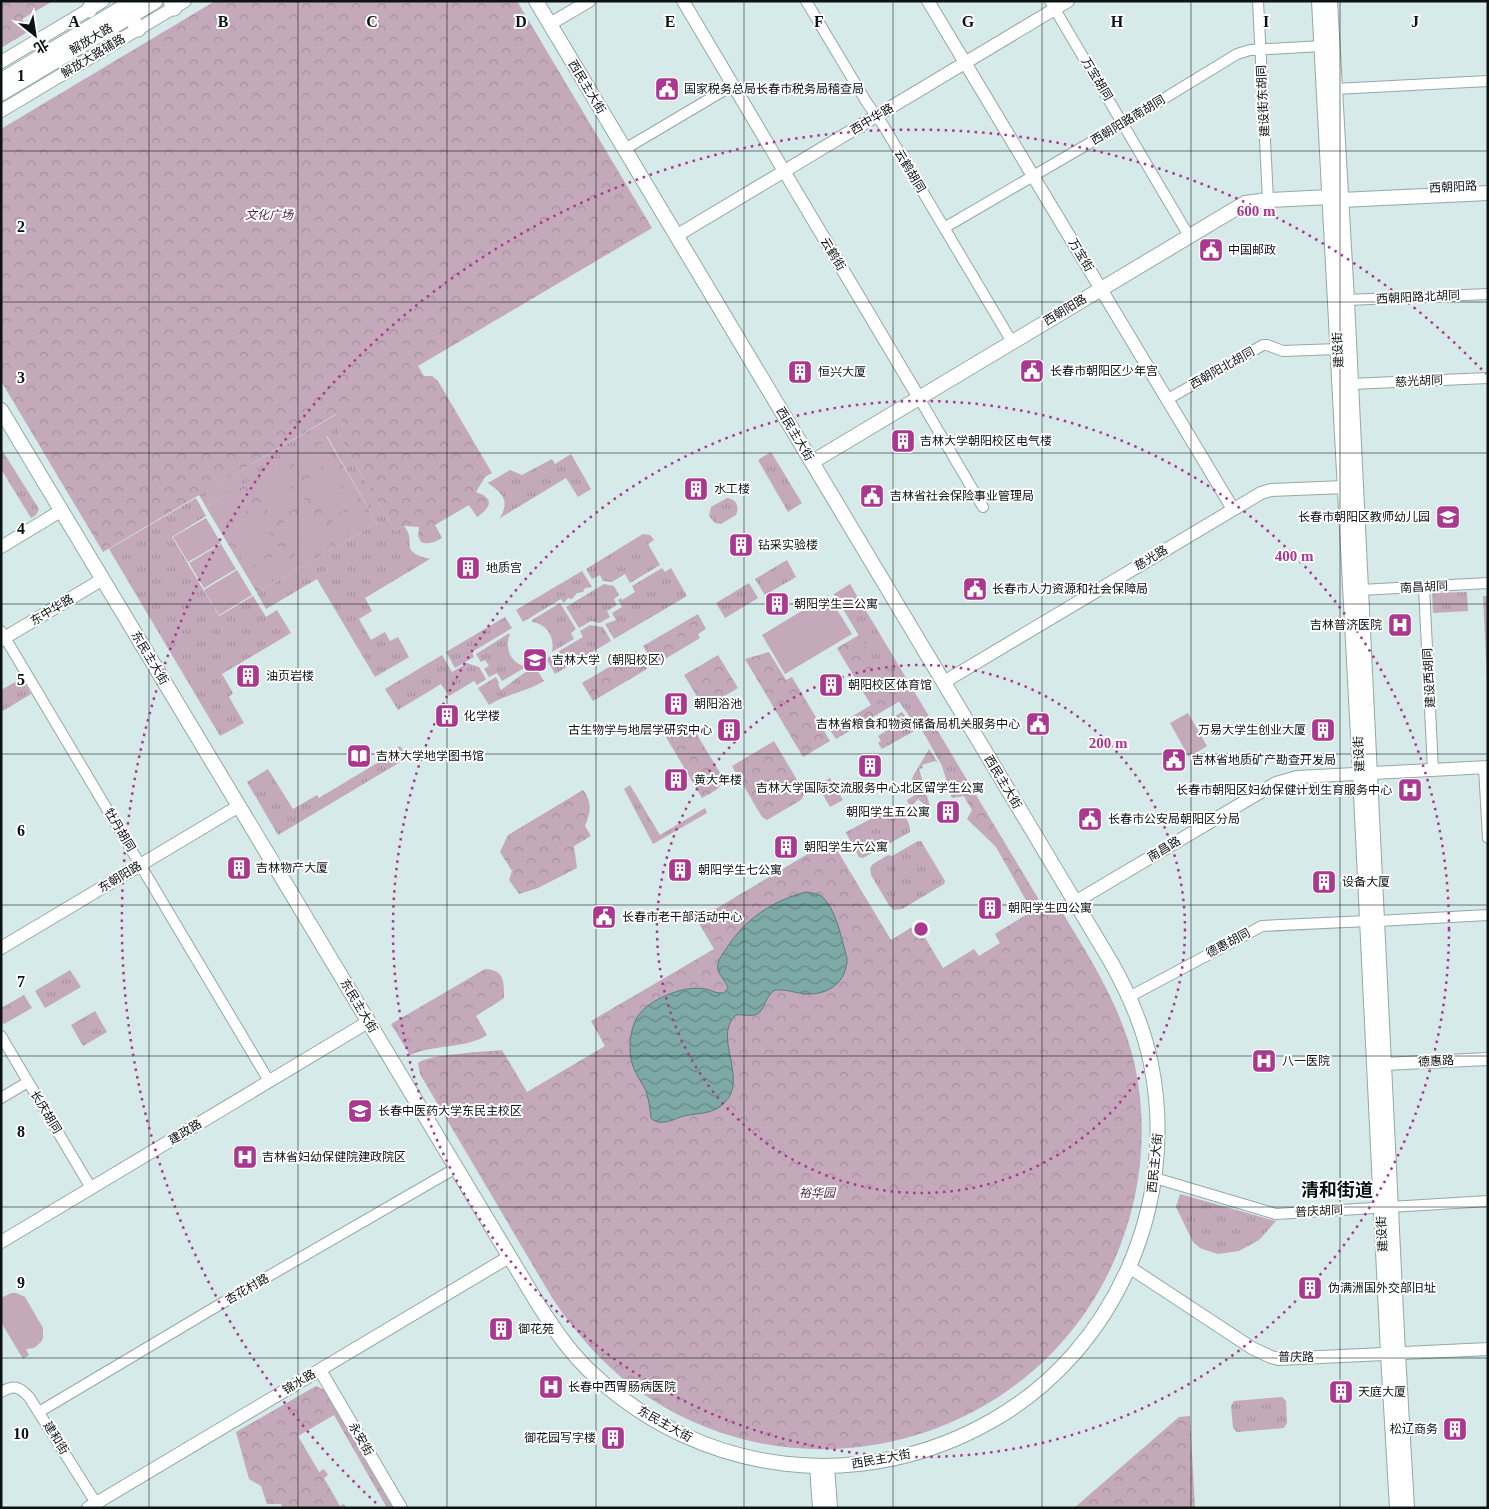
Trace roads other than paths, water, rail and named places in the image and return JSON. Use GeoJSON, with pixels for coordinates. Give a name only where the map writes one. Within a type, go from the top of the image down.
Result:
{"type":"FeatureCollection","features":[{"type":"Feature","properties":{"kind":"main road","name":"解放大路"},"geometry":{"type":"LineString","coordinates":[[1,81],[127,6],[155,1]]}},
{"type":"Feature","properties":{"kind":"main road","name":"西民主大街"},"geometry":{"type":"LineString","coordinates":[[536,1],[1111,962],[1129,996],[1146,1042],[1155,1084],[1158,1128],[1155,1178],[1142,1235],[1129,1267],[1104,1314],[1078,1349],[1048,1380],[1013,1407],[969,1433],[915,1454],[872,1463],[822,1466]]}},
{"type":"Feature","properties":{"kind":"main road","name":"建设街"},"geometry":{"type":"LineString","coordinates":[[1319,1],[1347,300],[1361,590],[1365,774]]}},
{"type":"Feature","properties":{"kind":"main road","name":"建设街"},"geometry":{"type":"LineString","coordinates":[[1330,1],[1335,89],[1338,349],[1345,487],[1365,774],[1393,1354],[1396,1508]]}},
{"type":"Feature","properties":{"kind":"main road","name":"解放大路"},"geometry":{"type":"LineString","coordinates":[[1,93],[127,6]]}},
{"type":"Feature","properties":{"kind":"main road"},"geometry":{"type":"LineString","coordinates":[[127,6],[138,30]]}},
{"type":"Feature","properties":{"kind":"main road","name":"西朝阳路"},"geometry":{"type":"LineString","coordinates":[[812,462],[1101,288],[1245,204],[1268,200],[1488,185]]}},
{"type":"Feature","properties":{"kind":"main road","name":"西朝阳路"},"geometry":{"type":"LineString","coordinates":[[1337,196],[1488,193]]}},
{"type":"Feature","properties":{"kind":"main road","name":"东民主大街"},"geometry":{"type":"LineString","coordinates":[[1,410],[550,1323],[572,1351],[608,1387],[643,1413],[681,1434],[721,1450],[764,1461],[822,1466]]}},
{"type":"Feature","properties":{"kind":"main road","name":"建设街"},"geometry":{"type":"LineString","coordinates":[[1372,921],[1384,1064],[1386,1207]]}},
{"type":"Feature","properties":{"kind":"main road","name":"建设街"},"geometry":{"type":"LineString","coordinates":[[1393,1354],[1407,1508]]}},
{"type":"Feature","properties":{"kind":"main road"},"geometry":{"type":"LineString","coordinates":[[820,1508],[822,1466]]}},
{"type":"Feature","properties":{"kind":"main road"},"geometry":{"type":"LineString","coordinates":[[822,1466],[830,1508]]}},
{"type":"Feature","properties":{"kind":"street"},"geometry":{"type":"LineString","coordinates":[[1,62],[92,6],[104,1]]}},
{"type":"Feature","properties":{"kind":"street"},"geometry":{"type":"LineString","coordinates":[[550,24],[589,1]]}},
{"type":"Feature","properties":{"kind":"street","name":"云鹤街"},"geometry":{"type":"LineString","coordinates":[[683,1],[982,507]]}},
{"type":"Feature","properties":{"kind":"street","name":"云鹤胡同"},"geometry":{"type":"LineString","coordinates":[[806,1],[1012,342]]}},
{"type":"Feature","properties":{"kind":"street","name":"万宝街"},"geometry":{"type":"LineString","coordinates":[[928,1],[1234,509]]}},
{"type":"Feature","properties":{"kind":"street","name":"西中华路"},"geometry":{"type":"LineString","coordinates":[[676,236],[965,63],[1053,5],[1068,1]]}},
{"type":"Feature","properties":{"kind":"street","name":"建设街东胡同"},"geometry":{"type":"LineString","coordinates":[[1258,1],[1268,200]]}},
{"type":"Feature","properties":{"kind":"street","name":"解放大路辅路"},"geometry":{"type":"LineString","coordinates":[[1,112],[138,30],[177,3]]}},
{"type":"Feature","properties":{"kind":"street","name":"万宝胡同"},"geometry":{"type":"LineString","coordinates":[[1053,5],[1189,236]]}},
{"type":"Feature","properties":{"kind":"street","name":"西朝阳路南胡同"},"geometry":{"type":"LineString","coordinates":[[944,228],[1124,123],[1237,54],[1260,49],[1322,46]]}},
{"type":"Feature","properties":{"kind":"street"},"geometry":{"type":"LineString","coordinates":[[1335,89],[1488,81]]}},
{"type":"Feature","properties":{"kind":"street"},"geometry":{"type":"LineString","coordinates":[[625,149],[732,85]]}},
{"type":"Feature","properties":{"kind":"street","name":"西朝阳路北胡同"},"geometry":{"type":"LineString","coordinates":[[1347,300],[1488,294]]}},
{"type":"Feature","properties":{"kind":"street","name":"西朝阳北胡同"},"geometry":{"type":"LineString","coordinates":[[1168,399],[1263,345],[1283,351],[1338,349]]}},
{"type":"Feature","properties":{"kind":"street","name":"慈光胡同"},"geometry":{"type":"LineString","coordinates":[[1350,384],[1488,378]]}},
{"type":"Feature","properties":{"kind":"street","name":"慈光路"},"geometry":{"type":"LineString","coordinates":[[944,682],[1261,493],[1271,490],[1345,487]]}},
{"type":"Feature","properties":{"kind":"street"},"geometry":{"type":"LineString","coordinates":[[1,547],[62,510]]}},
{"type":"Feature","properties":{"kind":"street","name":"东中华路"},"geometry":{"type":"LineString","coordinates":[[3,636],[103,579]]}},
{"type":"Feature","properties":{"kind":"street","name":"南昌胡同"},"geometry":{"type":"LineString","coordinates":[[1361,590],[1488,583]]}},
{"type":"Feature","properties":{"kind":"street","name":"建设西胡同"},"geometry":{"type":"LineString","coordinates":[[1424,587],[1433,770]]}},
{"type":"Feature","properties":{"kind":"street","name":"牡丹胡同"},"geometry":{"type":"LineString","coordinates":[[3,636],[270,1081]]}},
{"type":"Feature","properties":{"kind":"street"},"geometry":{"type":"LineString","coordinates":[[1486,768],[1488,838]]}},
{"type":"Feature","properties":{"kind":"street","name":"南昌路"},"geometry":{"type":"LineString","coordinates":[[1075,902],[1276,783],[1297,777],[1486,768]]}},
{"type":"Feature","properties":{"kind":"street","name":"东朝阳路"},"geometry":{"type":"LineString","coordinates":[[1,948],[239,806]]}},
{"type":"Feature","properties":{"kind":"street","name":"德惠胡同"},"geometry":{"type":"LineString","coordinates":[[1129,996],[1262,926],[1488,915]]}},
{"type":"Feature","properties":{"kind":"street","name":"建政路"},"geometry":{"type":"LineString","coordinates":[[1,1242],[368,1022]]}},
{"type":"Feature","properties":{"kind":"street","name":"长庆胡同"},"geometry":{"type":"LineString","coordinates":[[1,1036],[91,1188]]}},
{"type":"Feature","properties":{"kind":"street","name":"德惠路"},"geometry":{"type":"LineString","coordinates":[[1384,1064],[1488,1059]]}},
{"type":"Feature","properties":{"kind":"street"},"geometry":{"type":"LineString","coordinates":[[1,1098],[28,1082]]}},
{"type":"Feature","properties":{"kind":"street","name":"杏花村路"},"geometry":{"type":"LineString","coordinates":[[39,1412],[237,1294],[456,1168]]}},
{"type":"Feature","properties":{"kind":"street","name":"普庆胡同"},"geometry":{"type":"LineString","coordinates":[[1155,1178],[1273,1213],[1488,1202]]}},
{"type":"Feature","properties":{"kind":"street","name":"锦水路"},"geometry":{"type":"LineString","coordinates":[[94,1506],[509,1257]]}},
{"type":"Feature","properties":{"kind":"street","name":"普庆路"},"geometry":{"type":"LineString","coordinates":[[1129,1267],[1252,1348],[1270,1357],[1286,1359],[1488,1349]]}},
{"type":"Feature","properties":{"kind":"street","name":"永安街"},"geometry":{"type":"LineString","coordinates":[[320,1370],[401,1508]]}},
{"type":"Feature","properties":{"kind":"street","name":"建和街"},"geometry":{"type":"LineString","coordinates":[[1,1392],[9,1388],[17,1388],[29,1397],[94,1506]]}},
{"type":"Feature","properties":{"kind":"water"},"geometry":{"type":"Polygon","coordinates":[[[806,892],[821,896],[831,908],[841,934],[847,958],[844,974],[840,980],[829,989],[814,994],[775,990],[757,1014],[736,1015],[729,1025],[727,1036],[733,1075],[733,1087],[728,1098],[718,1108],[709,1112],[665,1122],[657,1122],[651,1118],[646,1091],[632,1064],[630,1047],[635,1021],[645,1008],[658,999],[674,992],[698,988],[718,993],[725,992],[728,987],[719,972],[718,964],[733,938],[751,920],[771,906],[806,892]]]}},
{"type":"Feature","properties":{"kind":"place","name":"国家税务总局长春市税务局稽查局"},"geometry":{"type":"Point","coordinates":[667,89]}},
{"type":"Feature","properties":{"kind":"place","name":"中国邮政"},"geometry":{"type":"Point","coordinates":[1211,250]}},
{"type":"Feature","properties":{"kind":"place","name":"长春市朝阳区少年宫"},"geometry":{"type":"Point","coordinates":[1032,371]}},
{"type":"Feature","properties":{"kind":"place","name":"恒兴大厦"},"geometry":{"type":"Point","coordinates":[800,372]}},
{"type":"Feature","properties":{"kind":"place","name":"吉林大学朝阳校区电气楼"},"geometry":{"type":"Point","coordinates":[903,441]}},
{"type":"Feature","properties":{"kind":"place","name":"水工楼"},"geometry":{"type":"Point","coordinates":[696,489]}},
{"type":"Feature","properties":{"kind":"place","name":"吉林省社会保险事业管理局"},"geometry":{"type":"Point","coordinates":[872,496]}},
{"type":"Feature","properties":{"kind":"place","name":"长春市朝阳区教师幼儿园"},"geometry":{"type":"Point","coordinates":[1448,517]}},
{"type":"Feature","properties":{"kind":"place","name":"钻采实验楼"},"geometry":{"type":"Point","coordinates":[741,545]}},
{"type":"Feature","properties":{"kind":"place","name":"地质宫"},"geometry":{"type":"Point","coordinates":[468,568]}},
{"type":"Feature","properties":{"kind":"place","name":"长春市人力资源和社会保障局"},"geometry":{"type":"Point","coordinates":[975,589]}},
{"type":"Feature","properties":{"kind":"place","name":"朝阳学生二公寓"},"geometry":{"type":"Point","coordinates":[777,604]}},
{"type":"Feature","properties":{"kind":"place","name":"吉林普济医院"},"geometry":{"type":"Point","coordinates":[1400,625]}},
{"type":"Feature","properties":{"kind":"place","name":"吉林大学（朝阳校区）"},"geometry":{"type":"Point","coordinates":[535,660]}},
{"type":"Feature","properties":{"kind":"place","name":"油页岩楼"},"geometry":{"type":"Point","coordinates":[248,676]}},
{"type":"Feature","properties":{"kind":"place","name":"朝阳校区体育馆"},"geometry":{"type":"Point","coordinates":[831,685]}},
{"type":"Feature","properties":{"kind":"place","name":"朝阳浴池"},"geometry":{"type":"Point","coordinates":[676,704]}},
{"type":"Feature","properties":{"kind":"place","name":"化学楼"},"geometry":{"type":"Point","coordinates":[447,716]}},
{"type":"Feature","properties":{"kind":"place","name":"吉林省粮食和物资储备局机关服务中心"},"geometry":{"type":"Point","coordinates":[1038,724]}},
{"type":"Feature","properties":{"kind":"place","name":"古生物学与地层学研究中心"},"geometry":{"type":"Point","coordinates":[729,730]}},
{"type":"Feature","properties":{"kind":"place","name":"万易大学生创业大厦"},"geometry":{"type":"Point","coordinates":[1323,730]}},
{"type":"Feature","properties":{"kind":"place","name":"吉林大学地学图书馆"},"geometry":{"type":"Point","coordinates":[359,756]}},
{"type":"Feature","properties":{"kind":"place","name":"吉林省地质矿产勘查开发局"},"geometry":{"type":"Point","coordinates":[1174,760]}},
{"type":"Feature","properties":{"kind":"place","name":"吉林大学国际交流服务中心北区留学生公寓"},"geometry":{"type":"Point","coordinates":[870,766]}},
{"type":"Feature","properties":{"kind":"place","name":"黄大年楼"},"geometry":{"type":"Point","coordinates":[676,780]}},
{"type":"Feature","properties":{"kind":"place","name":"长春市朝阳区妇幼保健计划生育服务中心"},"geometry":{"type":"Point","coordinates":[1410,790]}},
{"type":"Feature","properties":{"kind":"place","name":"朝阳学生五公寓"},"geometry":{"type":"Point","coordinates":[948,812]}},
{"type":"Feature","properties":{"kind":"place","name":"长春市公安局朝阳区分局"},"geometry":{"type":"Point","coordinates":[1090,819]}},
{"type":"Feature","properties":{"kind":"place","name":"朝阳学生六公寓"},"geometry":{"type":"Point","coordinates":[786,847]}},
{"type":"Feature","properties":{"kind":"place","name":"吉林物产大厦"},"geometry":{"type":"Point","coordinates":[239,868]}},
{"type":"Feature","properties":{"kind":"place","name":"朝阳学生七公寓"},"geometry":{"type":"Point","coordinates":[680,870]}},
{"type":"Feature","properties":{"kind":"place","name":"设备大厦"},"geometry":{"type":"Point","coordinates":[1324,882]}},
{"type":"Feature","properties":{"kind":"place","name":"朝阳学生四公寓"},"geometry":{"type":"Point","coordinates":[990,908]}},
{"type":"Feature","properties":{"kind":"place","name":"长春市老干部活动中心"},"geometry":{"type":"Point","coordinates":[604,917]}},
{"type":"Feature","properties":{"kind":"place","name":"八一医院"},"geometry":{"type":"Point","coordinates":[1264,1061]}},
{"type":"Feature","properties":{"kind":"place","name":"长春中医药大学东民主校区"},"geometry":{"type":"Point","coordinates":[360,1111]}},
{"type":"Feature","properties":{"kind":"place","name":"吉林省妇幼保健院建政院区"},"geometry":{"type":"Point","coordinates":[245,1157]}},
{"type":"Feature","properties":{"kind":"place","name":"伪满洲国外交部旧址"},"geometry":{"type":"Point","coordinates":[1310,1288]}},
{"type":"Feature","properties":{"kind":"place","name":"御花苑"},"geometry":{"type":"Point","coordinates":[501,1329]}},
{"type":"Feature","properties":{"kind":"place","name":"长春中西胃肠病医院"},"geometry":{"type":"Point","coordinates":[551,1387]}},
{"type":"Feature","properties":{"kind":"place","name":"天庭大厦"},"geometry":{"type":"Point","coordinates":[1341,1392]}},
{"type":"Feature","properties":{"kind":"place","name":"松辽商务"},"geometry":{"type":"Point","coordinates":[1455,1429]}},
{"type":"Feature","properties":{"kind":"place","name":"御花园写字楼"},"geometry":{"type":"Point","coordinates":[613,1438]}},
{"type":"Feature","properties":{"kind":"district","name":"清和街道"},"geometry":{"type":"Point","coordinates":[1337,1190]}},
{"type":"Feature","properties":{"kind":"park label","name":"文化广场"},"geometry":{"type":"Point","coordinates":[269,215]}},
{"type":"Feature","properties":{"kind":"park label","name":"裕华园"},"geometry":{"type":"Point","coordinates":[817,1193]}}]}
